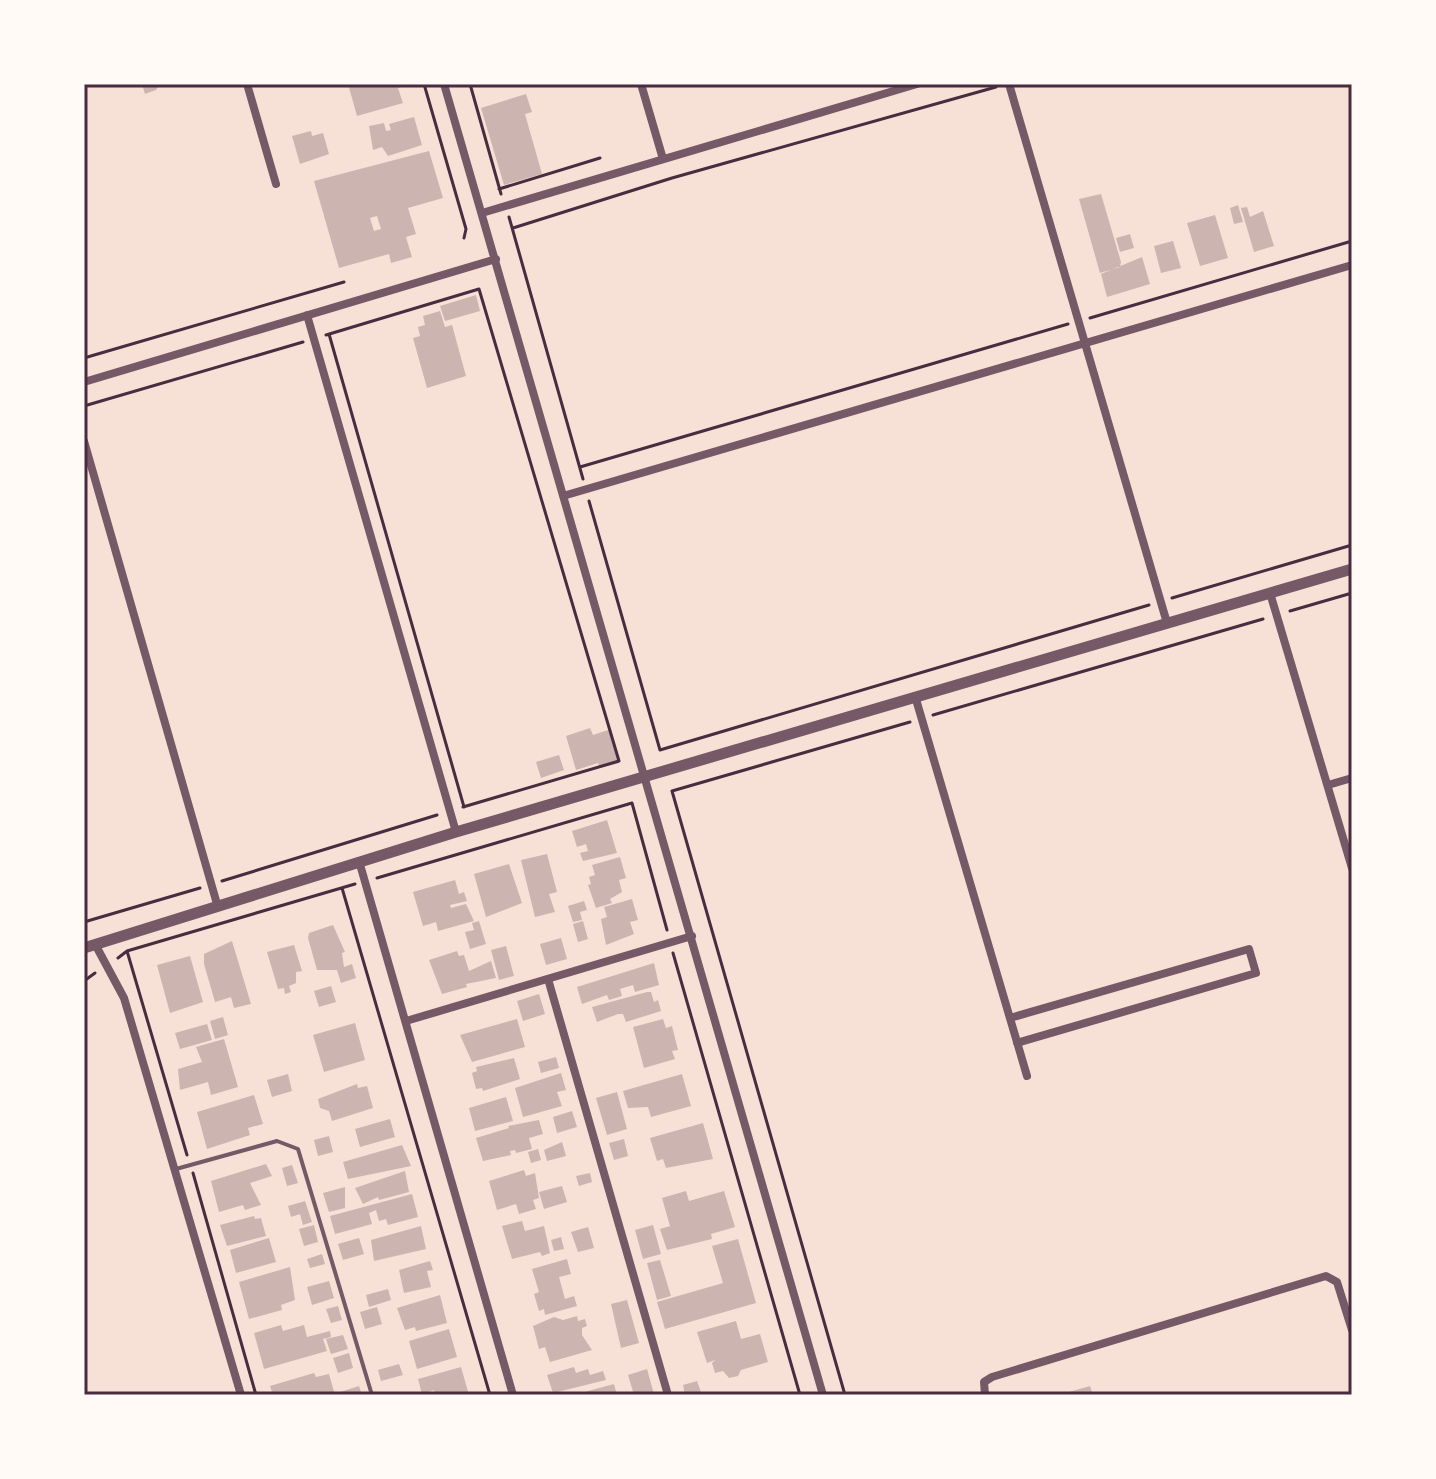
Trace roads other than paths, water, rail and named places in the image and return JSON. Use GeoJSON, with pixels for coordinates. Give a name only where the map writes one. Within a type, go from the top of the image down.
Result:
{"type":"FeatureCollection","features":[{"type":"Feature","properties":{"kind":"street"},"geometry":{"type":"LineString","coordinates":[[247,84],[276,184]]}},
{"type":"Feature","properties":{"kind":"street"},"geometry":{"type":"LineString","coordinates":[[444,84],[823,1395]]}},
{"type":"Feature","properties":{"kind":"street"},"geometry":{"type":"LineString","coordinates":[[641,84],[663,159]]}},
{"type":"Feature","properties":{"kind":"street"},"geometry":{"type":"LineString","coordinates":[[482,213],[917,84]]}},
{"type":"Feature","properties":{"kind":"street"},"geometry":{"type":"LineString","coordinates":[[1008,84],[1167,623]]}},
{"type":"Feature","properties":{"kind":"street"},"geometry":{"type":"LineString","coordinates":[[84,382],[496,259]]}},
{"type":"Feature","properties":{"kind":"street"},"geometry":{"type":"LineString","coordinates":[[563,496],[1352,265]]}},
{"type":"Feature","properties":{"kind":"street"},"geometry":{"type":"LineString","coordinates":[[307,315],[456,832]]}},
{"type":"Feature","properties":{"kind":"street"},"geometry":{"type":"LineString","coordinates":[[84,441],[217,904]]}},
{"type":"Feature","properties":{"kind":"street"},"geometry":{"type":"LineString","coordinates":[[241,1395],[124,998],[108,964],[89,946],[456,832],[1352,569]]}},
{"type":"Feature","properties":{"kind":"street"},"geometry":{"type":"LineString","coordinates":[[1270,593],[1352,868]]}},
{"type":"Feature","properties":{"kind":"street"},"geometry":{"type":"LineString","coordinates":[[915,696],[1027,1076]]}},
{"type":"Feature","properties":{"kind":"street"},"geometry":{"type":"LineString","coordinates":[[1328,785],[1352,778]]}},
{"type":"Feature","properties":{"kind":"street"},"geometry":{"type":"LineString","coordinates":[[359,861],[513,1395]]}},
{"type":"Feature","properties":{"kind":"street"},"geometry":{"type":"LineString","coordinates":[[406,1021],[692,936]]}},
{"type":"Feature","properties":{"kind":"street"},"geometry":{"type":"LineString","coordinates":[[1010,1018],[1249,949],[1256,973],[1017,1043]]}},
{"type":"Feature","properties":{"kind":"street"},"geometry":{"type":"LineString","coordinates":[[548,979],[668,1395]]}},
{"type":"Feature","properties":{"kind":"street"},"geometry":{"type":"LineString","coordinates":[[985,1395],[984,1382],[992,1377],[1326,1276],[1337,1282],[1352,1330]]}},
{"type":"Feature","properties":{"kind":"lane"},"geometry":{"type":"LineString","coordinates":[[176,1169],[277,1141],[298,1149],[372,1395]]}}]}
